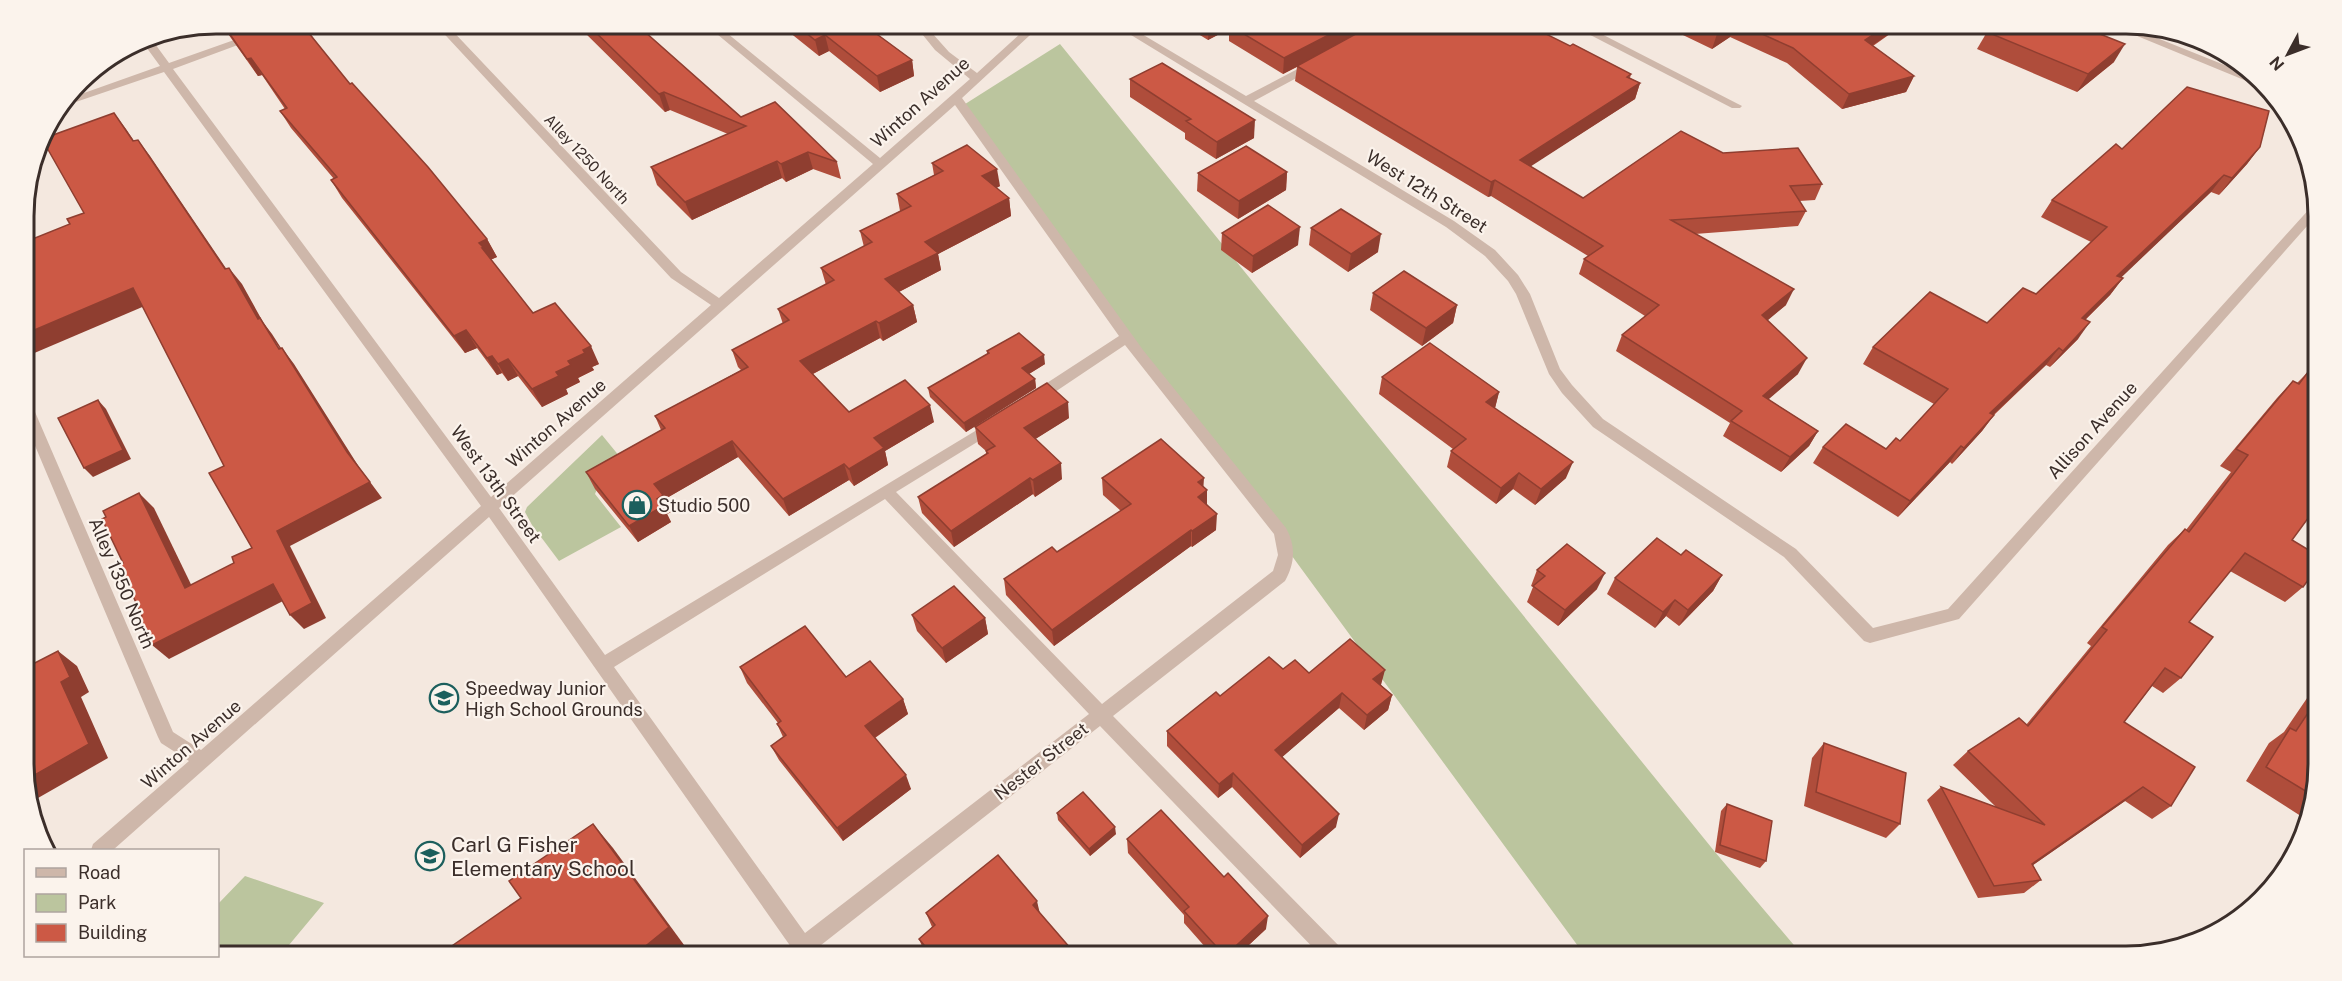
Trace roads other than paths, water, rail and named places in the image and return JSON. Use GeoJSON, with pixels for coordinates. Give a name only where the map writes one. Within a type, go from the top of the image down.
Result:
{"type":"FeatureCollection","features":[{"type":"Feature","properties":{"kind":"street"},"geometry":{"type":"LineString","coordinates":[[79,99],[258,35]]}},
{"type":"Feature","properties":{"kind":"street","name":"Alley 1250 North"},"geometry":{"type":"LineString","coordinates":[[450,35],[676,275],[720,304]]}},
{"type":"Feature","properties":{"kind":"street"},"geometry":{"type":"LineString","coordinates":[[723,35],[880,164]]}},
{"type":"Feature","properties":{"kind":"street"},"geometry":{"type":"LineString","coordinates":[[926,35],[951,61],[978,78]]}},
{"type":"Feature","properties":{"kind":"street","name":"Winton Avenue"},"geometry":{"type":"LineString","coordinates":[[100,849],[1025,35]]}},
{"type":"Feature","properties":{"kind":"street","name":"West 12th Street"},"geometry":{"type":"LineString","coordinates":[[1136,35],[1450,224],[1490,254],[1513,278],[1523,294],[1554,370],[1583,408],[1613,434],[1790,553],[1870,636]]}},
{"type":"Feature","properties":{"kind":"street"},"geometry":{"type":"LineString","coordinates":[[1596,35],[1736,106]]}},
{"type":"Feature","properties":{"kind":"street"},"geometry":{"type":"LineString","coordinates":[[2142,36],[2238,74]]}},
{"type":"Feature","properties":{"kind":"street","name":"West 13th Street"},"geometry":{"type":"LineString","coordinates":[[151,47],[490,507],[802,946]]}},
{"type":"Feature","properties":{"kind":"street"},"geometry":{"type":"LineString","coordinates":[[1245,101],[1328,57]]}},
{"type":"Feature","properties":{"kind":"street"},"geometry":{"type":"LineString","coordinates":[[602,666],[1014,412],[1127,337],[956,98]]}},
{"type":"Feature","properties":{"kind":"street","name":"Allison Avenue"},"geometry":{"type":"LineString","coordinates":[[1870,636],[1953,614],[2308,218]]}},
{"type":"Feature","properties":{"kind":"street","name":"Nester Street"},"geometry":{"type":"LineString","coordinates":[[813,946],[1100,715],[1279,576],[1286,566],[1288,554],[1281,532],[1127,337]]}},
{"type":"Feature","properties":{"kind":"street","name":"Alley 1350 North"},"geometry":{"type":"LineString","coordinates":[[35,427],[167,737],[202,760]]}},
{"type":"Feature","properties":{"kind":"street"},"geometry":{"type":"LineString","coordinates":[[886,491],[1325,946]]}},
{"type":"Feature","properties":{"kind":"place","name":"Studio 500"},"geometry":{"type":"Point","coordinates":[637,505]}},
{"type":"Feature","properties":{"kind":"place","name":"Speedway Junior High School Grounds"},"geometry":{"type":"Point","coordinates":[444,698]}},
{"type":"Feature","properties":{"kind":"place","name":"Carl G Fisher Elementary School"},"geometry":{"type":"Point","coordinates":[430,856]}}]}
